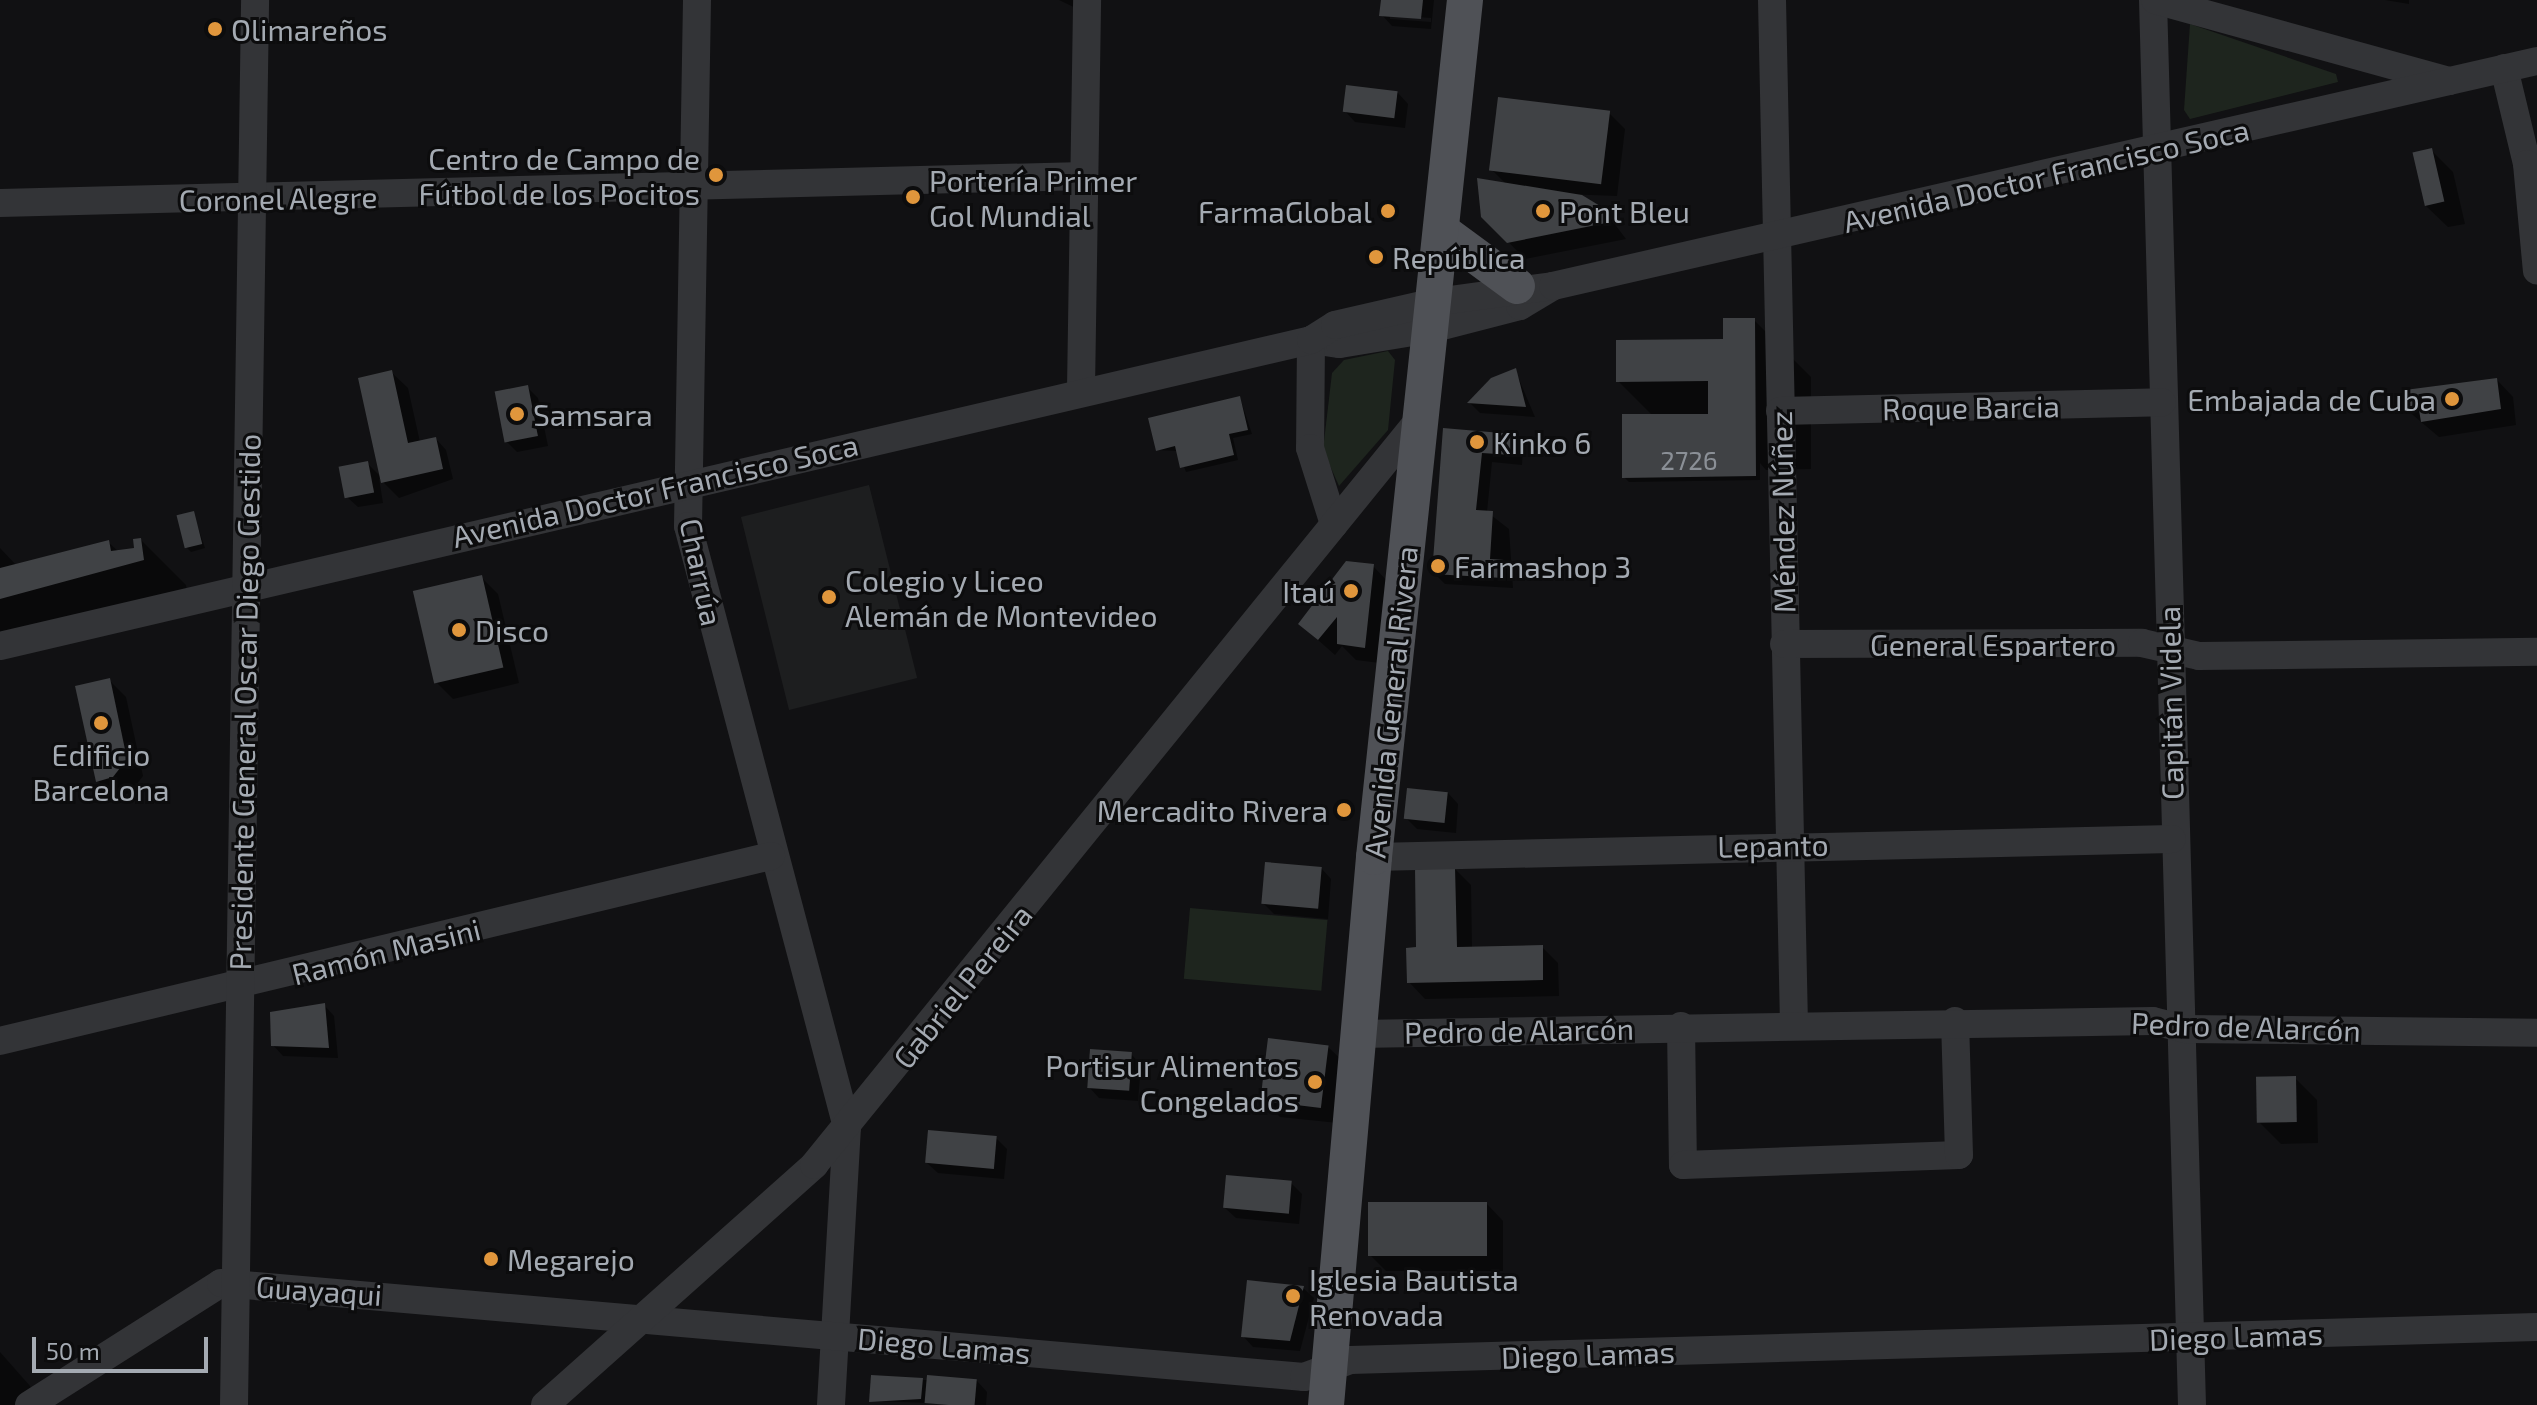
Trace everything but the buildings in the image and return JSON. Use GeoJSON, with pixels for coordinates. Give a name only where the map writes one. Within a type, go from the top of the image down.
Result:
{"type":"FeatureCollection","features":[{"type":"Feature","properties":{"kind":"main road","name":"Avenida General Rivera"},"geometry":{"type":"LineString","coordinates":[[1326,1405],[1374,857],[1465,0]]}},
{"type":"Feature","properties":{"kind":"main road"},"geometry":{"type":"LineString","coordinates":[[1442,231],[1517,286]]}},
{"type":"Feature","properties":{"kind":"street","name":"Presidente General Oscar Diego Gestido"},"geometry":{"type":"LineString","coordinates":[[234,1405],[255,0]]}},
{"type":"Feature","properties":{"kind":"street","name":"Charrúa"},"geometry":{"type":"LineString","coordinates":[[697,0],[686,481],[688,526],[771,856],[847,1127],[838,1335],[831,1405]]}},
{"type":"Feature","properties":{"kind":"street"},"geometry":{"type":"LineString","coordinates":[[1081,389],[1087,0]]}},
{"type":"Feature","properties":{"kind":"street","name":"Méndez Núñez"},"geometry":{"type":"LineString","coordinates":[[1772,0],[1794,1024]]}},
{"type":"Feature","properties":{"kind":"street"},"geometry":{"type":"LineString","coordinates":[[2154,0],[2450,81]]}},
{"type":"Feature","properties":{"kind":"street","name":"Capitán Videla"},"geometry":{"type":"LineString","coordinates":[[2154,0],[2172,839],[2184,1029],[2192,1405]]}},
{"type":"Feature","properties":{"kind":"street","name":"Avenida Doctor Francisco Soca"},"geometry":{"type":"LineString","coordinates":[[1433,315],[1517,286],[1553,286],[2156,151],[2537,61]]}},
{"type":"Feature","properties":{"kind":"street"},"geometry":{"type":"LineString","coordinates":[[2504,68],[2527,164],[2537,271]]}},
{"type":"Feature","properties":{"kind":"street","name":"Coronel Alegre"},"geometry":{"type":"LineString","coordinates":[[0,203],[695,190],[1084,176]]}},
{"type":"Feature","properties":{"kind":"street","name":"Avenida Doctor Francisco Soca"},"geometry":{"type":"LineString","coordinates":[[0,646],[686,481],[1081,389],[1311,340],[1335,325],[1520,306],[1553,286]]}},
{"type":"Feature","properties":{"kind":"street"},"geometry":{"type":"LineString","coordinates":[[1311,340],[1310,448],[1334,524]]}},
{"type":"Feature","properties":{"kind":"street","name":"Roque Barcia"},"geometry":{"type":"LineString","coordinates":[[1780,411],[2162,402]]}},
{"type":"Feature","properties":{"kind":"street","name":"Gabriel Pereira"},"geometry":{"type":"LineString","coordinates":[[545,1405],[847,1127],[1418,421]]}},
{"type":"Feature","properties":{"kind":"street","name":"General Espartero"},"geometry":{"type":"LineString","coordinates":[[1784,644],[2142,643],[2199,656],[2537,652]]}},
{"type":"Feature","properties":{"kind":"street","name":"Lepanto"},"geometry":{"type":"LineString","coordinates":[[1374,857],[1788,843],[2172,839]]}},
{"type":"Feature","properties":{"kind":"street","name":"Ramón Masini"},"geometry":{"type":"LineString","coordinates":[[0,1041],[241,986],[771,856]]}},
{"type":"Feature","properties":{"kind":"street"},"geometry":{"type":"LineString","coordinates":[[1681,1026],[1683,1165],[1959,1155],[1955,1021]]}},
{"type":"Feature","properties":{"kind":"street","name":"Pedro de Alarcón"},"geometry":{"type":"LineString","coordinates":[[1357,1034],[1955,1021],[2153,1021],[2184,1029],[2537,1033]]}},
{"type":"Feature","properties":{"kind":"street","name":"Guayaqui"},"geometry":{"type":"LineString","coordinates":[[29,1405],[221,1283],[644,1315]]}},
{"type":"Feature","properties":{"kind":"street","name":"Diego Lamas"},"geometry":{"type":"LineString","coordinates":[[644,1315],[1304,1377],[1330,1365],[2537,1327]]}},
{"type":"Feature","properties":{"kind":"shaded area"},"geometry":{"type":"Polygon","coordinates":[[[2190,24],[2336,74],[2338,82],[2190,119],[2184,110],[2190,24]]]}},
{"type":"Feature","properties":{"kind":"shaded area"},"geometry":{"type":"Polygon","coordinates":[[[1388,351],[1395,360],[1388,430],[1339,486],[1323,450],[1332,373],[1344,360],[1388,351]]]}},
{"type":"Feature","properties":{"kind":"shaded area","name":"Colegio y Liceo Alemán de Montevideo"},"geometry":{"type":"Polygon","coordinates":[[[869,485],[917,678],[789,710],[741,517],[869,485]]]}},
{"type":"Feature","properties":{"kind":"shaded area"},"geometry":{"type":"Polygon","coordinates":[[[1190,908],[1327,920],[1321,991],[1184,979],[1190,908]]]}},
{"type":"Feature","properties":{"kind":"place","name":"Olimareños"},"geometry":{"type":"Point","coordinates":[215,29]}},
{"type":"Feature","properties":{"kind":"place","name":"Centro de Campo de Fútbol de los Pocitos"},"geometry":{"type":"Point","coordinates":[716,175]}},
{"type":"Feature","properties":{"kind":"place","name":"Portería Primer Gol Mundial"},"geometry":{"type":"Point","coordinates":[913,197]}},
{"type":"Feature","properties":{"kind":"place","name":"FarmaGlobal"},"geometry":{"type":"Point","coordinates":[1388,211]}},
{"type":"Feature","properties":{"kind":"place","name":"Pont Bleu"},"geometry":{"type":"Point","coordinates":[1543,211]}},
{"type":"Feature","properties":{"kind":"place","name":"República"},"geometry":{"type":"Point","coordinates":[1376,257]}},
{"type":"Feature","properties":{"kind":"place","name":"Embajada de Cuba"},"geometry":{"type":"Point","coordinates":[2452,399]}},
{"type":"Feature","properties":{"kind":"place","name":"Samsara"},"geometry":{"type":"Point","coordinates":[517,414]}},
{"type":"Feature","properties":{"kind":"place","name":"Kinko 6"},"geometry":{"type":"Point","coordinates":[1477,442]}},
{"type":"Feature","properties":{"kind":"place","name":"Farmashop 3"},"geometry":{"type":"Point","coordinates":[1438,566]}},
{"type":"Feature","properties":{"kind":"place","name":"Itaú"},"geometry":{"type":"Point","coordinates":[1351,591]}},
{"type":"Feature","properties":{"kind":"place","name":"Colegio y Liceo Alemán de Montevideo"},"geometry":{"type":"Point","coordinates":[829,597]}},
{"type":"Feature","properties":{"kind":"place","name":"Disco"},"geometry":{"type":"Point","coordinates":[459,630]}},
{"type":"Feature","properties":{"kind":"place","name":"Edificio Barcelona"},"geometry":{"type":"Point","coordinates":[101,723]}},
{"type":"Feature","properties":{"kind":"place","name":"Mercadito Rivera"},"geometry":{"type":"Point","coordinates":[1344,810]}},
{"type":"Feature","properties":{"kind":"place","name":"Portisur Alimentos Congelados"},"geometry":{"type":"Point","coordinates":[1315,1082]}},
{"type":"Feature","properties":{"kind":"place","name":"Megarejo"},"geometry":{"type":"Point","coordinates":[491,1259]}},
{"type":"Feature","properties":{"kind":"place","name":"Iglesia Bautista Renovada"},"geometry":{"type":"Point","coordinates":[1293,1296]}}]}
